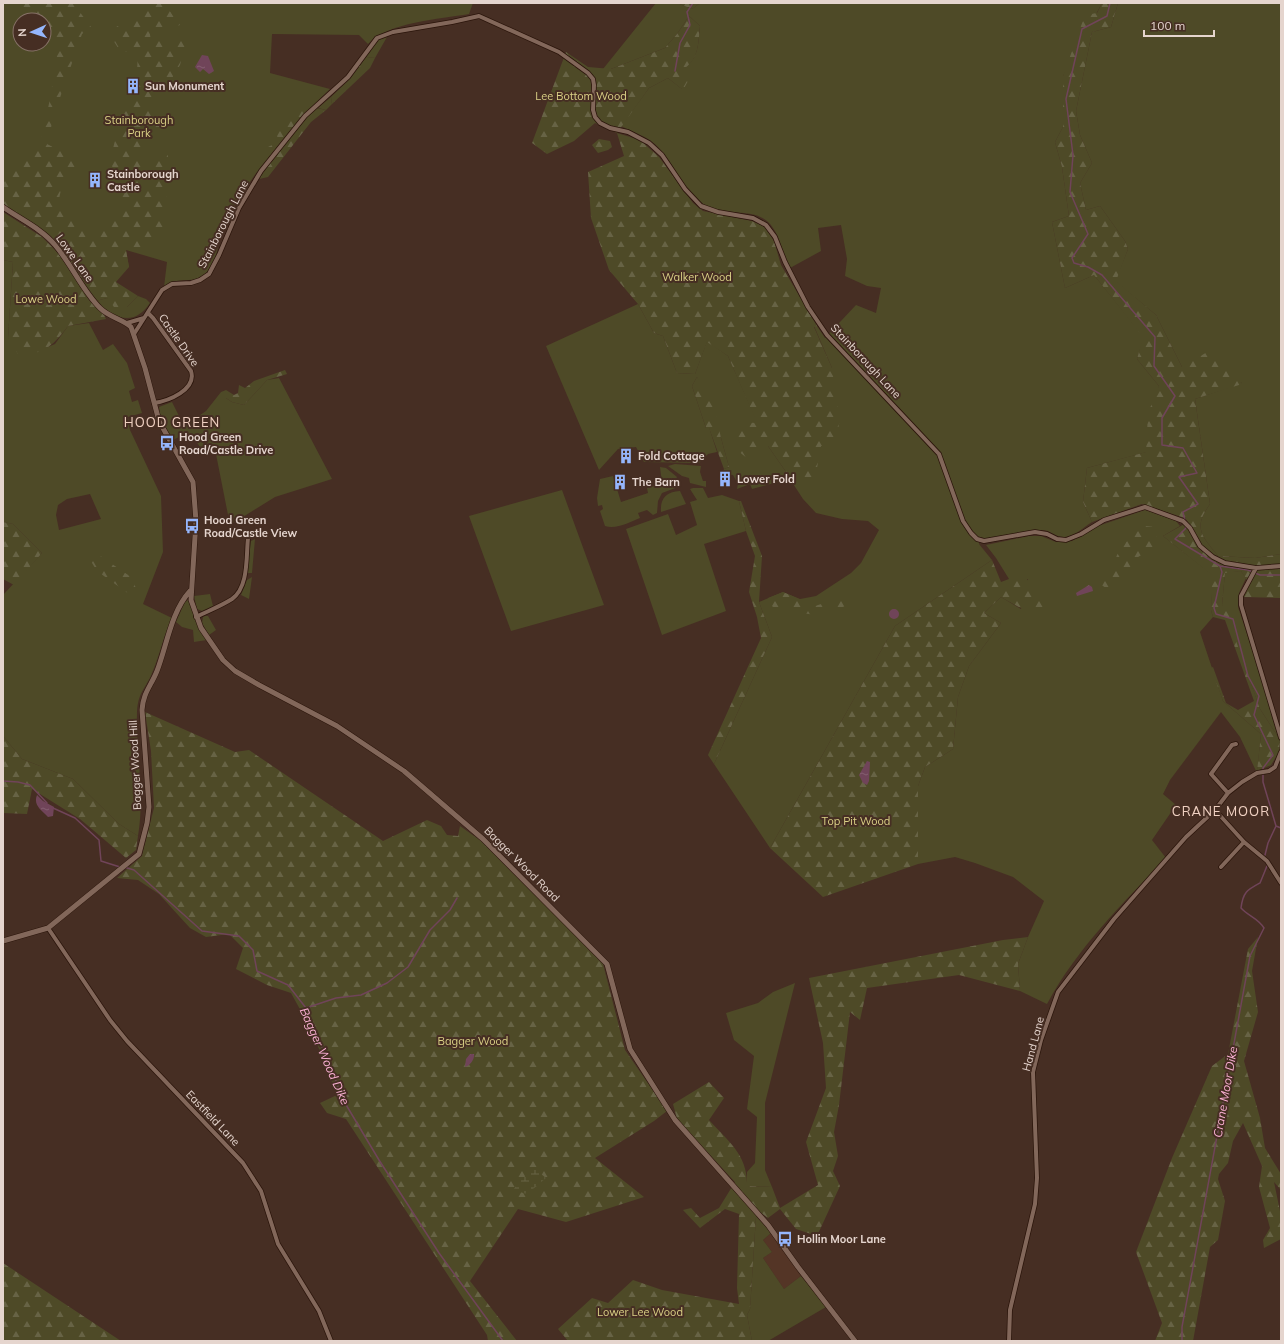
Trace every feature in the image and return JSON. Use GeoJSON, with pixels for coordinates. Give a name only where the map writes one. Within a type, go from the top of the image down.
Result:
{"type":"FeatureCollection","features":[{"type":"Feature","properties":{"kind":"street","name":"Stainborough Lane"},"geometry":{"type":"LineString","coordinates":[[134,334],[162,290],[172,284],[196,282],[209,274],[219,255],[239,208],[261,170],[305,116],[348,77],[377,38],[393,32],[479,16],[559,52],[588,73],[593,79],[594,85],[593,110],[595,117],[605,125],[628,132],[649,143],[662,155],[686,189],[701,206],[718,212],[753,218],[766,225],[775,237],[784,262],[808,307],[827,335],[939,454],[963,521],[977,539],[984,541],[1035,532],[1047,534],[1057,539],[1066,540],[1081,534],[1104,520],[1145,508],[1183,521],[1190,528],[1200,546],[1213,557],[1225,563],[1256,569]]}},
{"type":"Feature","properties":{"kind":"street","name":"Lowe Lane"},"geometry":{"type":"LineString","coordinates":[[3,207],[49,238],[63,255],[100,308],[109,316],[127,323]]}},
{"type":"Feature","properties":{"kind":"street","name":"Castle Drive"},"geometry":{"type":"LineString","coordinates":[[148,313],[191,371],[192,376],[190,384],[170,400],[154,403]]}},
{"type":"Feature","properties":{"kind":"street"},"geometry":{"type":"LineString","coordinates":[[144,318],[127,323],[134,334],[159,421],[189,473],[194,488],[195,532],[190,591]]}},
{"type":"Feature","properties":{"kind":"street"},"geometry":{"type":"LineString","coordinates":[[196,617],[238,594],[244,577],[248,538]]}},
{"type":"Feature","properties":{"kind":"street"},"geometry":{"type":"LineString","coordinates":[[1281,566],[1256,569],[1241,596],[1241,605],[1281,738]]}},
{"type":"Feature","properties":{"kind":"street","name":"Bagger Wood Road"},"geometry":{"type":"LineString","coordinates":[[190,591],[196,617],[201,628],[229,666],[259,685],[337,726],[404,771],[483,839],[607,964],[630,1048],[675,1120],[768,1225],[855,1341]]}},
{"type":"Feature","properties":{"kind":"street","name":"Bagger Wood Hill"},"geometry":{"type":"LineString","coordinates":[[48,928],[120,871],[139,854],[147,823],[149,807],[142,710],[143,697],[154,678],[176,614],[190,591]]}},
{"type":"Feature","properties":{"kind":"street"},"geometry":{"type":"LineString","coordinates":[[1228,794],[1211,774],[1232,745],[1236,744]]}},
{"type":"Feature","properties":{"kind":"street","name":"Hand Lane"},"geometry":{"type":"LineString","coordinates":[[1009,1341],[1010,1310],[1035,1204],[1037,1178],[1033,1072],[1041,1040],[1058,992],[1114,918],[1186,837],[1215,810],[1228,794],[1242,782],[1260,773],[1275,768],[1281,752]]}},
{"type":"Feature","properties":{"kind":"street"},"geometry":{"type":"LineString","coordinates":[[1215,810],[1244,842],[1267,861],[1281,884]]}},
{"type":"Feature","properties":{"kind":"street"},"geometry":{"type":"LineString","coordinates":[[1221,867],[1244,842]]}},
{"type":"Feature","properties":{"kind":"street"},"geometry":{"type":"LineString","coordinates":[[3,941],[48,928]]}},
{"type":"Feature","properties":{"kind":"street","name":"Eastfield Lane"},"geometry":{"type":"LineString","coordinates":[[48,928],[110,1020],[127,1041],[243,1163],[261,1192],[278,1244],[319,1311],[331,1341]]}},
{"type":"Feature","properties":{"kind":"shaded area"},"geometry":{"type":"Polygon","coordinates":[[[771,1233],[801,1276],[784,1289],[763,1258],[772,1252],[763,1240],[771,1233]]]}},
{"type":"Feature","properties":{"kind":"green space","name":"Stainborough Park"},"geometry":{"type":"Polygon","coordinates":[[[3,3],[473,3],[469,14],[401,26],[377,37],[368,44],[359,35],[272,34],[270,73],[330,89],[277,145],[243,192],[226,223],[215,259],[208,271],[202,276],[192,280],[176,281],[164,287],[167,262],[126,250],[129,267],[82,275],[51,236],[3,204],[3,3]]]}},
{"type":"Feature","properties":{"kind":"green space"},"geometry":{"type":"Polygon","coordinates":[[[9,3],[73,3],[91,27],[82,34],[54,115],[47,144],[76,159],[81,167],[72,173],[66,180],[59,199],[71,219],[84,228],[93,231],[104,229],[117,216],[123,193],[110,161],[121,116],[136,89],[138,53],[120,51],[108,32],[156,3],[164,3],[180,25],[150,34],[151,42],[177,37],[187,38],[180,65],[153,109],[169,116],[169,131],[141,137],[142,162],[168,155],[165,230],[154,245],[135,250],[126,250],[129,267],[116,282],[138,296],[127,307],[114,307],[107,298],[96,301],[51,236],[3,204],[3,172],[9,174],[40,145],[50,99],[59,42],[52,37],[52,12],[21,12],[9,3]]]}},
{"type":"Feature","properties":{"kind":"green space"},"geometry":{"type":"Polygon","coordinates":[[[656,3],[677,3],[692,9],[700,3],[1102,3],[1063,76],[1063,127],[1055,142],[1062,167],[1069,216],[1052,222],[1065,288],[1094,275],[1144,337],[1137,359],[1159,386],[1147,452],[1087,468],[1083,502],[1092,522],[1076,533],[1065,537],[1042,530],[995,538],[980,537],[979,544],[992,560],[895,626],[770,848],[714,764],[772,637],[759,602],[783,592],[800,599],[816,596],[851,573],[861,563],[879,530],[868,521],[842,519],[816,513],[803,499],[790,479],[752,489],[750,484],[737,489],[738,484],[733,475],[722,474],[724,469],[729,467],[721,438],[697,377],[692,386],[706,428],[709,427],[717,452],[708,454],[699,463],[644,462],[636,447],[618,449],[599,470],[546,346],[638,304],[654,333],[663,336],[677,373],[695,374],[707,341],[728,356],[768,446],[791,479],[832,368],[814,326],[817,326],[825,338],[856,305],[876,313],[881,288],[867,286],[845,276],[847,259],[841,225],[818,228],[821,251],[790,268],[778,237],[767,221],[761,217],[746,213],[716,210],[700,202],[686,187],[663,152],[656,145],[644,137],[621,126],[649,88],[668,78],[682,89],[681,70],[691,62],[696,51],[700,26],[689,16],[665,48],[611,69],[603,69],[656,3]]]}},
{"type":"Feature","properties":{"kind":"green space"},"geometry":{"type":"Polygon","coordinates":[[[677,3],[700,3],[692,9],[677,3]]]}},
{"type":"Feature","properties":{"kind":"green space"},"geometry":{"type":"Polygon","coordinates":[[[1102,3],[1118,3],[1111,27],[1092,32],[1076,111],[1080,135],[1092,163],[1080,183],[1086,210],[1100,206],[1125,241],[1128,249],[1116,281],[1156,315],[1182,367],[1214,348],[1242,384],[1195,399],[1210,504],[1202,519],[1201,531],[1204,537],[1218,556],[1255,558],[1281,554],[1281,598],[1244,597],[1249,583],[1241,571],[1225,573],[1222,605],[1233,615],[1230,624],[1260,709],[1280,740],[1279,752],[1271,765],[1257,771],[1261,734],[1223,701],[1211,668],[1213,667],[1226,703],[1238,710],[1254,701],[1225,620],[1213,617],[1211,610],[1212,575],[1163,536],[1188,522],[1185,518],[1142,504],[1092,522],[1083,502],[1087,468],[1146,452],[1148,413],[1159,386],[1137,359],[1143,337],[1094,275],[1065,288],[1052,222],[1069,216],[1062,167],[1055,142],[1063,127],[1063,76],[1085,15],[1097,13],[1102,3]]]}},
{"type":"Feature","properties":{"kind":"green space"},"geometry":{"type":"Polygon","coordinates":[[[1118,3],[1281,3],[1281,554],[1255,558],[1218,556],[1204,537],[1201,531],[1202,519],[1210,504],[1195,399],[1242,383],[1182,367],[1156,315],[1115,281],[1128,249],[1125,241],[1100,206],[1086,210],[1080,183],[1092,163],[1080,135],[1076,111],[1092,32],[1111,27],[1118,3]]]}},
{"type":"Feature","properties":{"kind":"green space","name":"Lee Bottom Wood"},"geometry":{"type":"Polygon","coordinates":[[[689,16],[700,26],[698,46],[695,57],[688,66],[682,70],[688,81],[683,90],[668,78],[649,88],[617,133],[595,123],[574,141],[547,154],[532,143],[566,52],[588,67],[611,69],[665,48],[689,16]]]}},
{"type":"Feature","properties":{"kind":"green space"},"geometry":{"type":"Polygon","coordinates":[[[387,37],[375,58],[366,57],[378,40],[387,37]]]}},
{"type":"Feature","properties":{"kind":"green space"},"geometry":{"type":"Polygon","coordinates":[[[366,57],[375,58],[370,68],[332,104],[331,97],[350,79],[366,57]]]}},
{"type":"Feature","properties":{"kind":"green space"},"geometry":{"type":"Polygon","coordinates":[[[331,97],[332,104],[326,110],[318,108],[331,97]]]}},
{"type":"Feature","properties":{"kind":"green space"},"geometry":{"type":"Polygon","coordinates":[[[311,107],[326,110],[311,122],[268,177],[259,179],[256,164],[266,153],[268,147],[278,142],[276,128],[303,110],[311,107]]]}},
{"type":"Feature","properties":{"kind":"green space","name":"Walker Wood"},"geometry":{"type":"Polygon","coordinates":[[[617,133],[640,140],[659,157],[693,203],[703,211],[752,221],[765,227],[774,241],[781,265],[817,326],[814,327],[832,368],[840,420],[834,446],[821,446],[815,479],[791,479],[768,446],[748,459],[737,450],[736,422],[757,423],[728,356],[707,342],[695,374],[677,373],[663,336],[654,333],[638,304],[609,270],[591,218],[588,172],[624,156],[617,133]]]}},
{"type":"Feature","properties":{"kind":"green space"},"geometry":{"type":"Polygon","coordinates":[[[599,139],[610,141],[612,147],[598,153],[592,145],[599,139]]]}},
{"type":"Feature","properties":{"kind":"green space","name":"Lowe Wood"},"geometry":{"type":"Polygon","coordinates":[[[3,212],[42,237],[59,254],[89,300],[106,319],[68,326],[58,339],[47,348],[34,353],[18,354],[8,338],[13,262],[3,260],[3,212]]]}},
{"type":"Feature","properties":{"kind":"green space"},"geometry":{"type":"Polygon","coordinates":[[[3,260],[13,262],[8,338],[43,349],[55,344],[68,326],[89,323],[103,350],[113,344],[127,363],[135,388],[129,391],[132,402],[138,400],[142,413],[128,417],[130,430],[161,496],[163,552],[143,604],[172,618],[155,666],[141,695],[138,705],[137,728],[141,805],[138,836],[119,824],[73,779],[22,759],[3,736],[3,595],[42,553],[13,524],[3,522],[3,260]],[[90,494],[67,499],[58,505],[56,515],[59,530],[101,519],[90,494]]]}},
{"type":"Feature","properties":{"kind":"green space"},"geometry":{"type":"Polygon","coordinates":[[[138,296],[146,299],[150,303],[144,311],[137,316],[130,318],[117,316],[96,301],[107,298],[127,307],[138,296]]]}},
{"type":"Feature","properties":{"kind":"green space"},"geometry":{"type":"Polygon","coordinates":[[[285,370],[287,374],[267,380],[244,405],[232,402],[226,398],[226,390],[234,395],[238,393],[239,385],[245,388],[254,381],[285,370]]]}},
{"type":"Feature","properties":{"kind":"green space"},"geometry":{"type":"Polygon","coordinates":[[[697,377],[713,402],[729,467],[724,469],[709,428],[706,428],[692,386],[697,377]]]}},
{"type":"Feature","properties":{"kind":"green space"},"geometry":{"type":"Polygon","coordinates":[[[279,378],[332,479],[275,497],[230,525],[214,444],[202,450],[192,435],[189,437],[187,433],[173,440],[161,419],[159,407],[172,402],[184,426],[206,411],[221,392],[226,390],[226,398],[232,402],[244,405],[267,380],[279,378]]]}},
{"type":"Feature","properties":{"kind":"green space"},"geometry":{"type":"Polygon","coordinates":[[[675,464],[701,466],[700,472],[703,481],[706,481],[706,487],[690,483],[689,478],[682,476],[668,466],[675,464]]]}},
{"type":"Feature","properties":{"kind":"green space"},"geometry":{"type":"Polygon","coordinates":[[[660,467],[666,468],[677,477],[678,487],[662,493],[658,501],[657,513],[653,515],[647,510],[638,513],[640,518],[627,523],[614,527],[605,526],[600,511],[603,509],[602,505],[598,506],[597,498],[600,479],[613,476],[621,502],[648,493],[647,488],[662,483],[660,467]]]}},
{"type":"Feature","properties":{"kind":"green space"},"geometry":{"type":"Polygon","coordinates":[[[703,488],[708,498],[722,495],[739,501],[746,531],[704,544],[726,611],[662,635],[626,529],[668,514],[676,535],[697,525],[690,502],[697,500],[690,489],[703,488]]]}},
{"type":"Feature","properties":{"kind":"green space"},"geometry":{"type":"Polygon","coordinates":[[[562,490],[604,605],[511,631],[469,516],[562,490]]]}},
{"type":"Feature","properties":{"kind":"green space"},"geometry":{"type":"Polygon","coordinates":[[[680,491],[686,504],[661,512],[663,499],[668,494],[680,491]]]}},
{"type":"Feature","properties":{"kind":"green space"},"geometry":{"type":"Polygon","coordinates":[[[739,501],[741,501],[762,556],[759,602],[772,637],[714,764],[708,755],[761,638],[757,617],[749,592],[755,556],[746,531],[739,501]]]}},
{"type":"Feature","properties":{"kind":"green space"},"geometry":{"type":"Polygon","coordinates":[[[1145,510],[1176,521],[1180,526],[1163,536],[1213,575],[1211,610],[1213,617],[1200,632],[1223,701],[1261,734],[1257,773],[1240,737],[1221,712],[1170,780],[1163,794],[1176,805],[1152,840],[1166,858],[1117,909],[1086,945],[1059,983],[1047,1004],[1020,991],[1018,964],[1044,901],[1013,877],[955,857],[918,864],[918,786],[925,767],[953,749],[958,697],[969,666],[1001,623],[984,613],[1001,597],[1021,609],[1028,579],[1009,579],[986,545],[1029,536],[1041,536],[1056,542],[1072,541],[1095,527],[1145,510]]]}},
{"type":"Feature","properties":{"kind":"green space"},"geometry":{"type":"Polygon","coordinates":[[[3,522],[13,524],[42,553],[14,585],[3,579],[3,522]]]}},
{"type":"Feature","properties":{"kind":"green space"},"geometry":{"type":"Polygon","coordinates":[[[1144,526],[1155,527],[1158,546],[1138,557],[1128,570],[1118,572],[1123,575],[1122,581],[1119,586],[1109,590],[1100,584],[1111,572],[1117,555],[1129,538],[1144,526]]]}},
{"type":"Feature","properties":{"kind":"green space"},"geometry":{"type":"Polygon","coordinates":[[[255,539],[252,573],[247,573],[251,541],[255,539]]]}},
{"type":"Feature","properties":{"kind":"green space"},"geometry":{"type":"Polygon","coordinates":[[[84,550],[96,553],[131,577],[143,604],[97,571],[84,550]]]}},
{"type":"Feature","properties":{"kind":"green space","name":"Top Pit Wood"},"geometry":{"type":"Polygon","coordinates":[[[992,560],[1001,582],[1009,579],[1027,579],[1047,611],[1029,611],[1001,597],[984,613],[1001,623],[969,666],[958,697],[953,749],[925,767],[918,786],[918,864],[823,897],[770,848],[895,626],[992,560]]]}},
{"type":"Feature","properties":{"kind":"green space"},"geometry":{"type":"Polygon","coordinates":[[[1241,571],[1246,578],[1239,593],[1238,607],[1280,740],[1260,709],[1222,605],[1225,572],[1241,571]]]}},
{"type":"Feature","properties":{"kind":"green space"},"geometry":{"type":"Polygon","coordinates":[[[252,577],[249,599],[241,595],[247,580],[252,577]]]}},
{"type":"Feature","properties":{"kind":"green space"},"geometry":{"type":"Polygon","coordinates":[[[783,592],[815,606],[843,597],[851,599],[849,605],[816,615],[779,610],[768,604],[768,598],[783,592]]]}},
{"type":"Feature","properties":{"kind":"green space"},"geometry":{"type":"Polygon","coordinates":[[[210,594],[213,606],[202,611],[197,609],[194,596],[210,594]]]}},
{"type":"Feature","properties":{"kind":"green space"},"geometry":{"type":"Polygon","coordinates":[[[188,600],[200,630],[207,640],[194,642],[193,630],[182,627],[176,622],[185,602],[188,600]]]}},
{"type":"Feature","properties":{"kind":"green space"},"geometry":{"type":"Polygon","coordinates":[[[208,616],[216,630],[209,635],[202,623],[203,617],[208,616]]]}},
{"type":"Feature","properties":{"kind":"green space","name":"Bagger Wood"},"geometry":{"type":"Polygon","coordinates":[[[145,712],[235,752],[249,750],[383,841],[427,820],[441,826],[447,835],[458,836],[460,826],[481,841],[603,964],[625,1050],[667,1111],[654,1121],[595,1158],[644,1197],[566,1222],[518,1209],[470,1281],[517,1341],[488,1341],[487,1335],[346,1119],[327,1113],[320,1103],[337,1095],[312,1031],[291,993],[267,985],[236,969],[243,948],[229,934],[206,937],[190,928],[159,894],[138,880],[117,878],[142,856],[154,808],[151,751],[145,712]]]}},
{"type":"Feature","properties":{"kind":"green space"},"geometry":{"type":"Polygon","coordinates":[[[3,736],[22,759],[73,779],[119,824],[138,836],[136,850],[126,858],[80,819],[32,789],[27,814],[3,813],[3,736]]]}},
{"type":"Feature","properties":{"kind":"green space","name":"Lower Lee Wood"},"geometry":{"type":"Polygon","coordinates":[[[1028,937],[1018,964],[1020,991],[959,975],[867,988],[860,1020],[850,1012],[839,1105],[834,1132],[838,1156],[833,1171],[840,1186],[817,1236],[796,1229],[780,1209],[768,1218],[760,1212],[756,1216],[750,1309],[747,1315],[752,1341],[568,1341],[558,1329],[592,1298],[608,1303],[633,1280],[662,1290],[739,1304],[737,1288],[739,1214],[725,1209],[700,1228],[683,1210],[691,1208],[700,1218],[719,1208],[735,1182],[677,1119],[673,1104],[709,1082],[724,1098],[709,1120],[736,1149],[744,1166],[747,1186],[772,1187],[780,1208],[818,1185],[806,1142],[826,1088],[823,1043],[809,978],[1003,940],[1028,937]]]}},
{"type":"Feature","properties":{"kind":"green space"},"geometry":{"type":"Polygon","coordinates":[[[1258,937],[1252,971],[1258,1012],[1244,1061],[1260,1118],[1265,1148],[1281,1174],[1281,1190],[1274,1182],[1281,1216],[1281,1239],[1264,1248],[1263,1240],[1270,1228],[1259,1187],[1262,1166],[1243,1123],[1233,1141],[1228,1163],[1219,1174],[1218,1179],[1225,1201],[1218,1240],[1210,1247],[1193,1341],[1155,1341],[1162,1323],[1136,1252],[1172,1158],[1212,1066],[1228,1054],[1248,949],[1258,937]]]}},
{"type":"Feature","properties":{"kind":"green space"},"geometry":{"type":"Polygon","coordinates":[[[795,983],[765,1103],[765,1170],[772,1187],[747,1186],[747,1172],[755,1163],[757,1117],[747,1109],[754,1056],[734,1040],[726,1013],[758,1003],[773,992],[795,983]]]}},
{"type":"Feature","properties":{"kind":"green space"},"geometry":{"type":"Polygon","coordinates":[[[535,1169],[546,1178],[527,1194],[513,1190],[523,1178],[535,1169]]]}},
{"type":"Feature","properties":{"kind":"green space"},"geometry":{"type":"Polygon","coordinates":[[[756,1216],[771,1233],[763,1240],[772,1252],[763,1258],[784,1289],[801,1276],[826,1307],[768,1341],[752,1341],[747,1315],[750,1309],[756,1216]]]}},
{"type":"Feature","properties":{"kind":"green space"},"geometry":{"type":"Polygon","coordinates":[[[3,1263],[121,1341],[3,1341],[3,1263]]]}},
{"type":"Feature","properties":{"kind":"water"},"geometry":{"type":"Polygon","coordinates":[[[202,55],[208,56],[214,71],[209,74],[203,69],[200,72],[195,67],[202,55]]]}},
{"type":"Feature","properties":{"kind":"water"},"geometry":{"type":"Polygon","coordinates":[[[1089,585],[1092,587],[1093,591],[1077,596],[1076,593],[1089,585]]]}},
{"type":"Feature","properties":{"kind":"water"},"geometry":{"type":"Polygon","coordinates":[[[894,609],[899,614],[894,619],[889,614],[894,609]]]}},
{"type":"Feature","properties":{"kind":"water"},"geometry":{"type":"Polygon","coordinates":[[[867,761],[870,762],[869,781],[867,785],[863,783],[859,775],[867,761]]]}},
{"type":"Feature","properties":{"kind":"water"},"geometry":{"type":"Polygon","coordinates":[[[37,795],[43,801],[54,807],[53,816],[48,817],[38,807],[36,802],[37,795]]]}},
{"type":"Feature","properties":{"kind":"water"},"geometry":{"type":"Polygon","coordinates":[[[470,1054],[474,1054],[474,1058],[470,1064],[465,1067],[466,1059],[470,1054]]]}},
{"type":"Feature","properties":{"kind":"waterway"},"geometry":{"type":"LineString","coordinates":[[675,71],[680,43],[690,25],[687,12],[693,3]]}},
{"type":"Feature","properties":{"kind":"waterway","name":"Crane Moor Dike"},"geometry":{"type":"LineString","coordinates":[[1110,3],[1107,16],[1082,29],[1066,99],[1073,155],[1070,192],[1088,234],[1072,258],[1074,263],[1088,267],[1102,275],[1155,337],[1154,366],[1175,396],[1162,418],[1162,445],[1183,448],[1197,473],[1179,477],[1198,504],[1183,512],[1185,521]]}},
{"type":"Feature","properties":{"kind":"waterway","name":"Crane Moor Dike"},"geometry":{"type":"LineString","coordinates":[[1185,525],[1186,528],[1175,539],[1220,566],[1222,572],[1214,608],[1216,614],[1233,619],[1248,676],[1259,696],[1254,715],[1273,755],[1263,768],[1263,782],[1276,826],[1268,843],[1265,855]]}},
{"type":"Feature","properties":{"kind":"waterway"},"geometry":{"type":"LineString","coordinates":[[1220,566],[1248,570],[1260,575],[1281,575]]}},
{"type":"Feature","properties":{"kind":"waterway","name":"Bagger Wood Dike"},"geometry":{"type":"LineString","coordinates":[[3,781],[18,782],[30,785],[47,803]]}},
{"type":"Feature","properties":{"kind":"waterway","name":"Bagger Wood Dike"},"geometry":{"type":"LineString","coordinates":[[53,808],[75,818],[99,840],[101,861],[120,867]]}},
{"type":"Feature","properties":{"kind":"waterway","name":"Crane Moor Dike"},"geometry":{"type":"LineString","coordinates":[[1276,826],[1281,828]]}},
{"type":"Feature","properties":{"kind":"waterway","name":"Crane Moor Dike"},"geometry":{"type":"LineString","coordinates":[[1182,1341],[1182,1327],[1250,956],[1264,928],[1259,922],[1241,908],[1244,895],[1260,883],[1267,866]]}},
{"type":"Feature","properties":{"kind":"waterway","name":"Bagger Wood Dike"},"geometry":{"type":"LineString","coordinates":[[124,867],[134,870],[202,931],[239,936],[253,950],[257,971],[288,985],[306,1008],[345,1103],[379,1160],[439,1253],[503,1341]]}},
{"type":"Feature","properties":{"kind":"waterway"},"geometry":{"type":"LineString","coordinates":[[306,1008],[336,998],[361,995],[387,983],[408,967],[430,930],[450,910],[457,898]]}},
{"type":"Feature","properties":{"kind":"place","name":"Sun Monument"},"geometry":{"type":"Point","coordinates":[133,86]}},
{"type":"Feature","properties":{"kind":"place","name":"Stainborough Castle"},"geometry":{"type":"Point","coordinates":[95,180]}},
{"type":"Feature","properties":{"kind":"place","name":"Hood Green Road/Castle Drive"},"geometry":{"type":"Point","coordinates":[167,443]}},
{"type":"Feature","properties":{"kind":"place","name":"Fold Cottage"},"geometry":{"type":"Point","coordinates":[626,456]}},
{"type":"Feature","properties":{"kind":"place","name":"Lower Fold"},"geometry":{"type":"Point","coordinates":[725,479]}},
{"type":"Feature","properties":{"kind":"place","name":"The Barn"},"geometry":{"type":"Point","coordinates":[620,482]}},
{"type":"Feature","properties":{"kind":"place","name":"Hood Green Road/Castle View"},"geometry":{"type":"Point","coordinates":[192,526]}},
{"type":"Feature","properties":{"kind":"place","name":"Hollin Moor Lane"},"geometry":{"type":"Point","coordinates":[785,1239]}},
{"type":"Feature","properties":{"kind":"district","name":"HOOD GREEN"},"geometry":{"type":"Point","coordinates":[172,422]}},
{"type":"Feature","properties":{"kind":"district","name":"CRANE MOOR"},"geometry":{"type":"Point","coordinates":[1221,811]}}]}
